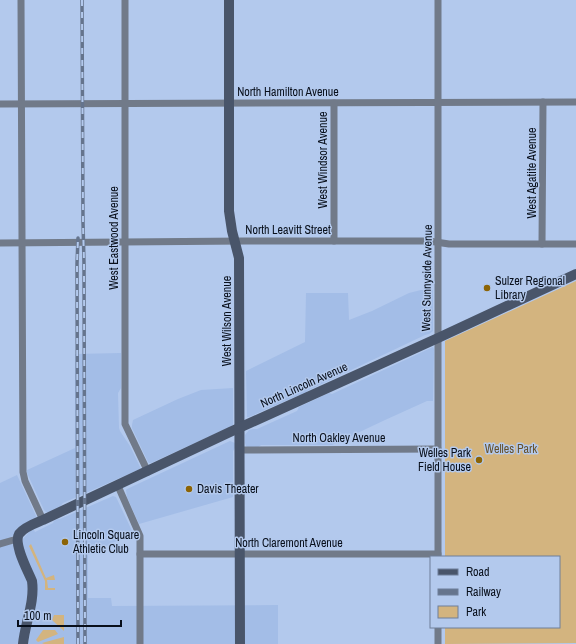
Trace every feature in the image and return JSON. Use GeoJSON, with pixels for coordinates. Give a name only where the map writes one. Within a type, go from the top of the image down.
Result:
{"type":"FeatureCollection","features":[{"type":"Feature","properties":{"kind":"main road","name":"West Wilson Avenue"},"geometry":{"type":"LineString","coordinates":[[229,0],[229,211],[230,222],[239,258],[240,644]]}},
{"type":"Feature","properties":{"kind":"main road","name":"North Lincoln Avenue"},"geometry":{"type":"LineString","coordinates":[[17,539],[22,531],[43,520],[576,274]]}},
{"type":"Feature","properties":{"kind":"main road"},"geometry":{"type":"LineString","coordinates":[[17,539],[18,547],[33,586],[23,644]]}},
{"type":"Feature","properties":{"kind":"street"},"geometry":{"type":"LineString","coordinates":[[21,0],[23,472],[25,481],[43,520]]}},
{"type":"Feature","properties":{"kind":"street","name":"West Eastwood Avenue"},"geometry":{"type":"LineString","coordinates":[[125,0],[125,424],[148,472]]}},
{"type":"Feature","properties":{"kind":"street","name":"West Sunnyside Avenue"},"geometry":{"type":"LineString","coordinates":[[438,0],[438,555]]}},
{"type":"Feature","properties":{"kind":"street","name":"West Agatite Avenue"},"geometry":{"type":"LineString","coordinates":[[542,244],[543,102]]}},
{"type":"Feature","properties":{"kind":"street","name":"North Hamilton Avenue"},"geometry":{"type":"LineString","coordinates":[[0,104],[576,102]]}},
{"type":"Feature","properties":{"kind":"street","name":"West Windsor Avenue"},"geometry":{"type":"LineString","coordinates":[[334,103],[334,241]]}},
{"type":"Feature","properties":{"kind":"street","name":"North Leavitt Street"},"geometry":{"type":"LineString","coordinates":[[0,242],[429,241],[449,244],[576,244]]}},
{"type":"Feature","properties":{"kind":"street","name":"North Oakley Avenue"},"geometry":{"type":"LineString","coordinates":[[240,450],[438,449]]}},
{"type":"Feature","properties":{"kind":"street"},"geometry":{"type":"LineString","coordinates":[[118,486],[140,536],[140,644]]}},
{"type":"Feature","properties":{"kind":"street"},"geometry":{"type":"LineString","coordinates":[[0,544],[17,539]]}},
{"type":"Feature","properties":{"kind":"street","name":"North Claremont Avenue"},"geometry":{"type":"LineString","coordinates":[[140,554],[438,555]]}},
{"type":"Feature","properties":{"kind":"street"},"geometry":{"type":"LineString","coordinates":[[438,628],[438,644]]}},
{"type":"Feature","properties":{"kind":"shaded area"},"geometry":{"type":"Polygon","coordinates":[[[421,290],[433,290],[433,331],[429,334],[307,391],[307,393],[302,396],[299,395],[247,417],[246,371],[305,342],[306,293],[348,293],[349,320],[372,311],[409,293],[421,290]]]}},
{"type":"Feature","properties":{"kind":"shaded area"},"geometry":{"type":"Polygon","coordinates":[[[433,347],[433,401],[427,401],[332,445],[261,445],[257,448],[246,446],[245,435],[249,430],[257,429],[297,411],[299,407],[329,393],[332,394],[433,347]]]}},
{"type":"Feature","properties":{"kind":"shaded area"},"geometry":{"type":"Polygon","coordinates":[[[121,353],[121,388],[118,393],[119,428],[130,446],[140,469],[63,503],[59,508],[46,512],[27,473],[27,470],[75,448],[75,354],[121,353]]]}},
{"type":"Feature","properties":{"kind":"shaded area"},"geometry":{"type":"Polygon","coordinates":[[[233,388],[233,425],[225,431],[221,431],[151,463],[148,462],[132,428],[133,420],[201,390],[233,388]]]}},
{"type":"Feature","properties":{"kind":"shaded area"},"geometry":{"type":"Polygon","coordinates":[[[230,441],[235,443],[235,448],[233,451],[233,497],[139,524],[127,497],[127,489],[230,441]]]}},
{"type":"Feature","properties":{"kind":"shaded area"},"geometry":{"type":"Polygon","coordinates":[[[17,475],[36,516],[35,519],[11,537],[13,546],[29,584],[29,589],[19,644],[0,644],[0,483],[17,475]]]}},
{"type":"Feature","properties":{"kind":"shaded area"},"geometry":{"type":"Polygon","coordinates":[[[113,496],[116,497],[133,533],[88,555],[88,598],[111,598],[112,606],[278,605],[278,644],[28,644],[36,597],[22,546],[23,539],[30,531],[34,530],[35,532],[58,519],[113,496]]]}},
{"type":"Feature","properties":{"kind":"green space","name":"Welles Park"},"geometry":{"type":"Polygon","coordinates":[[[576,281],[576,643],[445,644],[445,628],[560,628],[560,556],[445,556],[445,341],[576,281]]]}},
{"type":"Feature","properties":{"kind":"green space"},"geometry":{"type":"Polygon","coordinates":[[[31,544],[46,578],[54,575],[55,580],[47,580],[48,588],[55,588],[55,590],[45,590],[45,581],[29,546],[31,544]]]}},
{"type":"Feature","properties":{"kind":"green space"},"geometry":{"type":"Polygon","coordinates":[[[54,615],[64,615],[64,631],[52,620],[54,615]]]}},
{"type":"Feature","properties":{"kind":"green space"},"geometry":{"type":"Polygon","coordinates":[[[43,630],[55,630],[58,634],[38,642],[36,640],[43,630]]]}},
{"type":"Feature","properties":{"kind":"green space"},"geometry":{"type":"Polygon","coordinates":[[[64,637],[64,644],[42,643],[64,637]]]}},
{"type":"Feature","properties":{"kind":"railway"},"geometry":{"type":"LineString","coordinates":[[82,0],[85,644]]}},
{"type":"Feature","properties":{"kind":"railway"},"geometry":{"type":"LineString","coordinates":[[78,238],[78,644]]}},
{"type":"Feature","properties":{"kind":"place","name":"Sulzer Regional Library"},"geometry":{"type":"Point","coordinates":[487,288]}},
{"type":"Feature","properties":{"kind":"place","name":"Welles Park Field House"},"geometry":{"type":"Point","coordinates":[479,460]}},
{"type":"Feature","properties":{"kind":"place","name":"Davis Theater"},"geometry":{"type":"Point","coordinates":[189,489]}},
{"type":"Feature","properties":{"kind":"place","name":"Lincoln Square Athletic Club"},"geometry":{"type":"Point","coordinates":[65,542]}}]}
